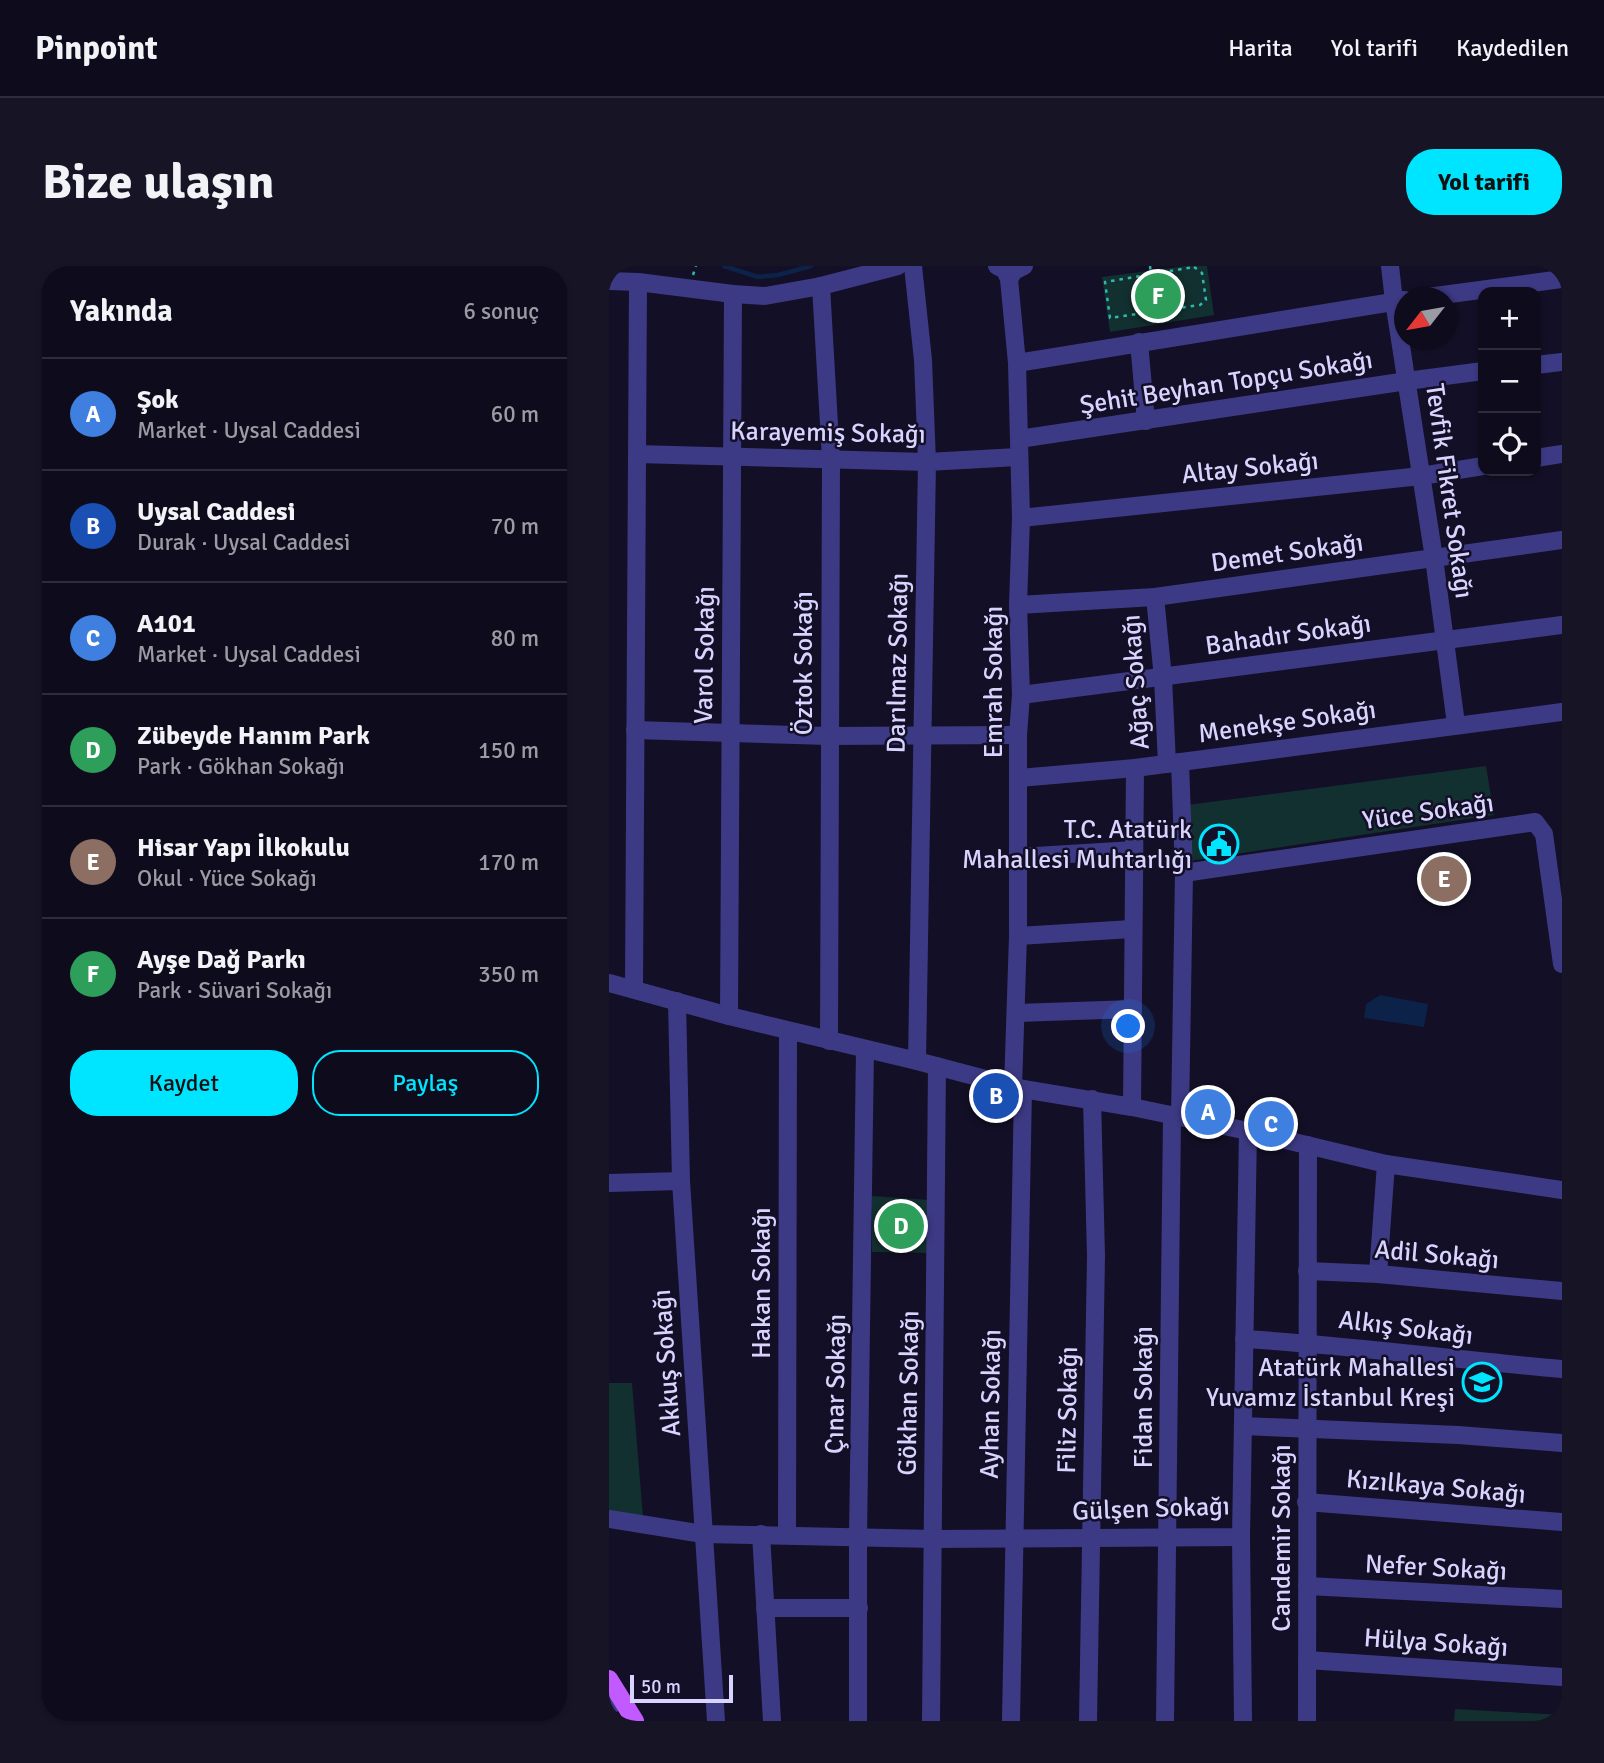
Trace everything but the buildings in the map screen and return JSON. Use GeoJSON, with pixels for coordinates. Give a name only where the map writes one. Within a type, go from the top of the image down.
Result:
{"type":"FeatureCollection","features":[{"type":"Feature","properties":{"kind":"main road"},"geometry":{"type":"LineString","coordinates":[[609,1679],[615,1702],[635,1721]]}},
{"type":"Feature","properties":{"kind":"street"},"geometry":{"type":"LineString","coordinates":[[609,281],[765,296],[821,286],[898,266]]}},
{"type":"Feature","properties":{"kind":"street","name":"Darılmaz Sokağı"},"geometry":{"type":"LineString","coordinates":[[913,266],[923,360],[927,462],[917,1061]]}},
{"type":"Feature","properties":{"kind":"street"},"geometry":{"type":"LineString","coordinates":[[1003,272],[1024,266]]}},
{"type":"Feature","properties":{"kind":"street","name":"Tevfik Fikret Sokağı"},"geometry":{"type":"LineString","coordinates":[[1390,266],[1396,287]]}},
{"type":"Feature","properties":{"kind":"street","name":"Emrah Sokağı"},"geometry":{"type":"LineString","coordinates":[[1003,272],[1017,363],[1021,518],[1018,605],[1021,695],[1018,735],[1018,1088]]}},
{"type":"Feature","properties":{"kind":"street"},"geometry":{"type":"LineString","coordinates":[[1457,293],[1562,279]]}},
{"type":"Feature","properties":{"kind":"street"},"geometry":{"type":"LineString","coordinates":[[634,989],[638,282]]}},
{"type":"Feature","properties":{"kind":"street","name":"Öztok Sokağı"},"geometry":{"type":"LineString","coordinates":[[821,286],[831,459],[829,1041]]}},
{"type":"Feature","properties":{"kind":"street","name":"Varol Sokağı"},"geometry":{"type":"LineString","coordinates":[[729,1016],[733,294]]}},
{"type":"Feature","properties":{"kind":"street"},"geometry":{"type":"LineString","coordinates":[[1017,363],[1394,301]]}},
{"type":"Feature","properties":{"kind":"street"},"geometry":{"type":"LineString","coordinates":[[1139,342],[1146,421]]}},
{"type":"Feature","properties":{"kind":"street","name":"Tevfik Fikret Sokağı"},"geometry":{"type":"LineString","coordinates":[[1404,350],[1456,724]]}},
{"type":"Feature","properties":{"kind":"street"},"geometry":{"type":"LineString","coordinates":[[1541,364],[1562,362]]}},
{"type":"Feature","properties":{"kind":"street","name":"Şehit Beyhan Topçu Sokağı"},"geometry":{"type":"LineString","coordinates":[[1018,448],[1146,421],[1478,372]]}},
{"type":"Feature","properties":{"kind":"street","name":"Karayemiş Sokağı"},"geometry":{"type":"LineString","coordinates":[[637,454],[927,462],[1018,448]]}},
{"type":"Feature","properties":{"kind":"street"},"geometry":{"type":"LineString","coordinates":[[1541,457],[1562,454]]}},
{"type":"Feature","properties":{"kind":"street","name":"Altay Sokağı"},"geometry":{"type":"LineString","coordinates":[[1021,518],[1421,476],[1478,467]]}},
{"type":"Feature","properties":{"kind":"street","name":"Demet Sokağı"},"geometry":{"type":"LineString","coordinates":[[1018,605],[1156,597],[1562,540]]}},
{"type":"Feature","properties":{"kind":"street","name":"Ağaç Sokağı"},"geometry":{"type":"LineString","coordinates":[[1156,597],[1184,873],[1176,1117]]}},
{"type":"Feature","properties":{"kind":"street","name":"Bahadır Sokağı"},"geometry":{"type":"LineString","coordinates":[[1021,695],[1562,625]]}},
{"type":"Feature","properties":{"kind":"street","name":"Menekşe Sokağı"},"geometry":{"type":"LineString","coordinates":[[1019,778],[1135,768],[1562,712]]}},
{"type":"Feature","properties":{"kind":"street"},"geometry":{"type":"LineString","coordinates":[[635,730],[828,736],[1018,735]]}},
{"type":"Feature","properties":{"kind":"street"},"geometry":{"type":"LineString","coordinates":[[1132,1107],[1135,768]]}},
{"type":"Feature","properties":{"kind":"street","name":"Yüce Sokağı"},"geometry":{"type":"LineString","coordinates":[[1184,873],[1535,822],[1544,834],[1562,958]]}},
{"type":"Feature","properties":{"kind":"street"},"geometry":{"type":"LineString","coordinates":[[1019,857],[1134,850]]}},
{"type":"Feature","properties":{"kind":"street"},"geometry":{"type":"LineString","coordinates":[[1018,936],[1132,929]]}},
{"type":"Feature","properties":{"kind":"street"},"geometry":{"type":"LineString","coordinates":[[609,983],[729,1016],[1018,1088],[1132,1107],[1248,1131],[1385,1164],[1562,1190]]}},
{"type":"Feature","properties":{"kind":"street","name":"Akkuş Sokağı"},"geometry":{"type":"LineString","coordinates":[[677,1001],[681,1181],[716,1721]]}},
{"type":"Feature","properties":{"kind":"street"},"geometry":{"type":"LineString","coordinates":[[1017,1013],[1133,1009]]}},
{"type":"Feature","properties":{"kind":"street","name":"Hakan Sokağı"},"geometry":{"type":"LineString","coordinates":[[787,1535],[788,1031]]}},
{"type":"Feature","properties":{"kind":"street","name":"Çınar Sokağı"},"geometry":{"type":"LineString","coordinates":[[859,1721],[858,1537],[866,1049]]}},
{"type":"Feature","properties":{"kind":"street","name":"Gökhan Sokağı"},"geometry":{"type":"LineString","coordinates":[[931,1721],[937,1066]]}},
{"type":"Feature","properties":{"kind":"street","name":"Ayhan Sokağı"},"geometry":{"type":"LineString","coordinates":[[1011,1721],[1018,1088]]}},
{"type":"Feature","properties":{"kind":"street","name":"Filiz Sokağı"},"geometry":{"type":"LineString","coordinates":[[1088,1721],[1096,1256],[1092,1100]]}},
{"type":"Feature","properties":{"kind":"street","name":"Fidan Sokağı"},"geometry":{"type":"LineString","coordinates":[[1165,1721],[1176,1117]]}},
{"type":"Feature","properties":{"kind":"street","name":"Gülşen Sokağı"},"geometry":{"type":"LineString","coordinates":[[609,1519],[703,1534],[933,1539],[1241,1537],[1248,1131]]}},
{"type":"Feature","properties":{"kind":"street","name":"Candemir Sokağı"},"geometry":{"type":"LineString","coordinates":[[1307,1721],[1308,1145]]}},
{"type":"Feature","properties":{"kind":"street"},"geometry":{"type":"LineString","coordinates":[[1378,1275],[1385,1164]]}},
{"type":"Feature","properties":{"kind":"street"},"geometry":{"type":"LineString","coordinates":[[609,1184],[681,1181]]}},
{"type":"Feature","properties":{"kind":"street","name":"Adil Sokağı"},"geometry":{"type":"LineString","coordinates":[[1307,1271],[1562,1290]]}},
{"type":"Feature","properties":{"kind":"street","name":"Alkış Sokağı"},"geometry":{"type":"LineString","coordinates":[[1244,1339],[1309,1343],[1462,1361],[1562,1369]]}},
{"type":"Feature","properties":{"kind":"street"},"geometry":{"type":"LineString","coordinates":[[1243,1426],[1458,1434],[1562,1443]]}},
{"type":"Feature","properties":{"kind":"street","name":"Kızılkaya Sokağı"},"geometry":{"type":"LineString","coordinates":[[1306,1502],[1562,1522]]}},
{"type":"Feature","properties":{"kind":"street"},"geometry":{"type":"LineString","coordinates":[[761,1534],[772,1721]]}},
{"type":"Feature","properties":{"kind":"street"},"geometry":{"type":"LineString","coordinates":[[1241,1537],[1243,1721]]}},
{"type":"Feature","properties":{"kind":"street","name":"Nefer Sokağı"},"geometry":{"type":"LineString","coordinates":[[1307,1586],[1562,1600]]}},
{"type":"Feature","properties":{"kind":"street"},"geometry":{"type":"LineString","coordinates":[[765,1608],[859,1608]]}},
{"type":"Feature","properties":{"kind":"street","name":"Hülya Sokağı"},"geometry":{"type":"LineString","coordinates":[[1307,1660],[1562,1677]]}},
{"type":"Feature","properties":{"kind":"path"},"geometry":{"type":"LineString","coordinates":[[1150,266],[1151,274]]}},
{"type":"Feature","properties":{"kind":"path"},"geometry":{"type":"LineString","coordinates":[[1194,267],[1202,273],[1206,300],[1200,305],[1110,318],[1105,282],[1151,274],[1194,267]]}},
{"type":"Feature","properties":{"kind":"green space"},"geometry":{"type":"Polygon","coordinates":[[[1186,266],[1207,266],[1214,315],[1110,332],[1102,277],[1186,266]]]}},
{"type":"Feature","properties":{"kind":"green space"},"geometry":{"type":"Polygon","coordinates":[[[1486,766],[1494,815],[1189,861],[1187,805],[1486,766]]]}},
{"type":"Feature","properties":{"kind":"green space"},"geometry":{"type":"Polygon","coordinates":[[[872,1196],[929,1200],[930,1253],[872,1252],[872,1196]]]}},
{"type":"Feature","properties":{"kind":"green space"},"geometry":{"type":"Polygon","coordinates":[[[609,1383],[632,1383],[643,1517],[609,1514],[609,1383]]]}},
{"type":"Feature","properties":{"kind":"green space"},"geometry":{"type":"Polygon","coordinates":[[[1455,1709],[1562,1715],[1562,1721],[1454,1721],[1455,1709]]]}},
{"type":"Feature","properties":{"kind":"water"},"geometry":{"type":"Polygon","coordinates":[[[1380,995],[1428,1004],[1424,1027],[1364,1018],[1366,1004],[1380,995]]]}},
{"type":"Feature","properties":{"kind":"waterway"},"geometry":{"type":"LineString","coordinates":[[724,266],[758,277],[778,275],[811,266]]}},
{"type":"Feature","properties":{"kind":"place","name":"Ayşe Dağ Parkı"},"geometry":{"type":"Point","coordinates":[1158,296]}},
{"type":"Feature","properties":{"kind":"place","name":"T.C. Atatürk Mahallesi Muhtarlığı"},"geometry":{"type":"Point","coordinates":[1219,844]}},
{"type":"Feature","properties":{"kind":"place","name":"Hisar Yapı İlkokulu"},"geometry":{"type":"Point","coordinates":[1444,879]}},
{"type":"Feature","properties":{"kind":"place","name":"Uysal Caddesi"},"geometry":{"type":"Point","coordinates":[996,1096]}},
{"type":"Feature","properties":{"kind":"place","name":"Şok"},"geometry":{"type":"Point","coordinates":[1208,1112]}},
{"type":"Feature","properties":{"kind":"place","name":"A101"},"geometry":{"type":"Point","coordinates":[1271,1124]}},
{"type":"Feature","properties":{"kind":"place","name":"Zübeyde Hanım Park"},"geometry":{"type":"Point","coordinates":[901,1226]}},
{"type":"Feature","properties":{"kind":"place","name":"Atatürk Mahallesi Yuvamız İstanbul Kreşi"},"geometry":{"type":"Point","coordinates":[1482,1382]}}]}
